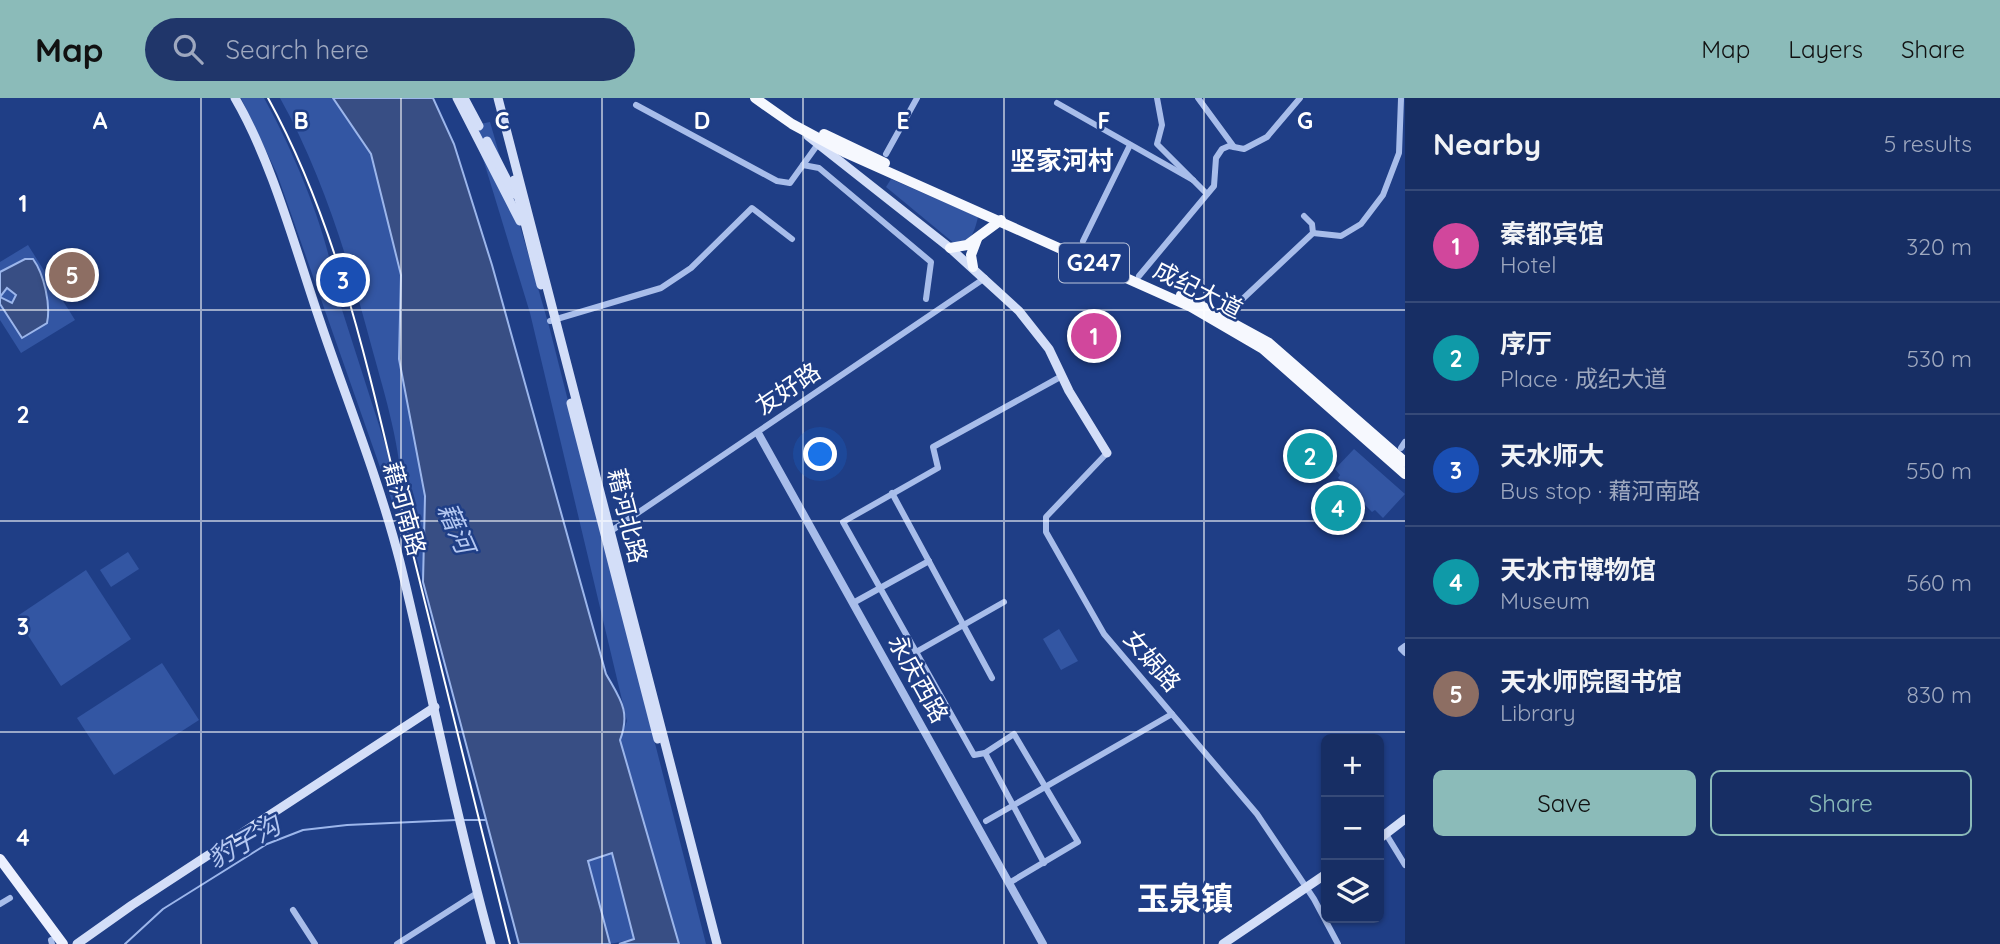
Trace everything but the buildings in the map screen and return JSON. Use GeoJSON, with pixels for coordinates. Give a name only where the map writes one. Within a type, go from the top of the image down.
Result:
{"type":"FeatureCollection","features":[{"type":"Feature","properties":{"kind":"highway","name":"成纪大道"},"geometry":{"type":"LineString","coordinates":[[755,98],[792,124],[846,153],[1002,220],[1191,307],[1263,348],[1405,474]]}},
{"type":"Feature","properties":{"kind":"highway","name":"成纪大道"},"geometry":{"type":"LineString","coordinates":[[761,98],[777,110],[845,145],[1201,303],[1269,343],[1405,462]]}},
{"type":"Feature","properties":{"kind":"highway"},"geometry":{"type":"LineString","coordinates":[[950,248],[967,245],[1002,220]]}},
{"type":"Feature","properties":{"kind":"highway"},"geometry":{"type":"LineString","coordinates":[[973,267],[971,255],[977,239]]}},
{"type":"Feature","properties":{"kind":"main road","name":"藉河南路"},"geometry":{"type":"LineString","coordinates":[[235,98],[270,179],[368,455],[399,561],[491,944]]}},
{"type":"Feature","properties":{"kind":"main road"},"geometry":{"type":"LineString","coordinates":[[457,98],[531,235]]}},
{"type":"Feature","properties":{"kind":"main road"},"geometry":{"type":"LineString","coordinates":[[464,98],[520,205]]}},
{"type":"Feature","properties":{"kind":"main road","name":"藉河北路"},"geometry":{"type":"LineString","coordinates":[[492,98],[520,205],[531,235]]}},
{"type":"Feature","properties":{"kind":"main road","name":"藉河北路"},"geometry":{"type":"LineString","coordinates":[[498,98],[711,944]]}},
{"type":"Feature","properties":{"kind":"main road"},"geometry":{"type":"LineString","coordinates":[[777,110],[985,278],[1045,342],[1107,453]]}},
{"type":"Feature","properties":{"kind":"main road","name":"藉河北路"},"geometry":{"type":"LineString","coordinates":[[553,321],[611,531],[717,944]]}},
{"type":"Feature","properties":{"kind":"main road"},"geometry":{"type":"LineString","coordinates":[[77,944],[435,707]]}},
{"type":"Feature","properties":{"kind":"main road"},"geometry":{"type":"LineString","coordinates":[[1384,835],[1403,825]]}},
{"type":"Feature","properties":{"kind":"main road"},"geometry":{"type":"LineString","coordinates":[[0,859],[63,944]]}},
{"type":"Feature","properties":{"kind":"main road"},"geometry":{"type":"LineString","coordinates":[[0,870],[53,942]]}},
{"type":"Feature","properties":{"kind":"main road"},"geometry":{"type":"LineString","coordinates":[[1223,944],[1321,877]]}},
{"type":"Feature","properties":{"kind":"street"},"geometry":{"type":"LineString","coordinates":[[886,154],[917,98]]}},
{"type":"Feature","properties":{"kind":"street"},"geometry":{"type":"LineString","coordinates":[[1157,98],[1161,106],[1162,125],[1157,145],[1207,194]]}},
{"type":"Feature","properties":{"kind":"street"},"geometry":{"type":"LineString","coordinates":[[1198,98],[1234,147]]}},
{"type":"Feature","properties":{"kind":"street"},"geometry":{"type":"LineString","coordinates":[[1139,276],[1214,186],[1216,158],[1222,149],[1244,149],[1267,137],[1300,98]]}},
{"type":"Feature","properties":{"kind":"street"},"geometry":{"type":"LineString","coordinates":[[1231,309],[1313,233],[1341,236],[1361,224],[1382,195],[1402,153],[1401,99]]}},
{"type":"Feature","properties":{"kind":"street"},"geometry":{"type":"LineString","coordinates":[[1057,103],[1193,180]]}},
{"type":"Feature","properties":{"kind":"street"},"geometry":{"type":"LineString","coordinates":[[636,105],[777,181],[790,183],[818,145]]}},
{"type":"Feature","properties":{"kind":"street"},"geometry":{"type":"LineString","coordinates":[[1083,240],[1130,145]]}},
{"type":"Feature","properties":{"kind":"street"},"geometry":{"type":"LineString","coordinates":[[803,166],[819,168],[932,262],[926,299]]}},
{"type":"Feature","properties":{"kind":"street"},"geometry":{"type":"LineString","coordinates":[[553,321],[661,288],[691,268],[752,208],[792,239]]}},
{"type":"Feature","properties":{"kind":"street"},"geometry":{"type":"LineString","coordinates":[[1304,216],[1312,224],[1313,233]]}},
{"type":"Feature","properties":{"kind":"street","name":"友好路"},"geometry":{"type":"LineString","coordinates":[[611,531],[985,278]]}},
{"type":"Feature","properties":{"kind":"street"},"geometry":{"type":"LineString","coordinates":[[1009,883],[1078,842],[1014,734],[985,753],[974,755],[843,522],[938,468],[933,447],[1062,376]]}},
{"type":"Feature","properties":{"kind":"street","name":"永庆西路"},"geometry":{"type":"LineString","coordinates":[[758,433],[1043,944]]}},
{"type":"Feature","properties":{"kind":"street","name":"女娲路"},"geometry":{"type":"LineString","coordinates":[[1107,453],[1043,522],[1104,634],[1257,814],[1306,887],[1338,944]]}},
{"type":"Feature","properties":{"kind":"street"},"geometry":{"type":"LineString","coordinates":[[892,493],[992,677]]}},
{"type":"Feature","properties":{"kind":"street"},"geometry":{"type":"LineString","coordinates":[[853,603],[929,561]]}},
{"type":"Feature","properties":{"kind":"street"},"geometry":{"type":"LineString","coordinates":[[916,652],[1004,602]]}},
{"type":"Feature","properties":{"kind":"street"},"geometry":{"type":"LineString","coordinates":[[1405,646],[1401,649],[1405,653]]}},
{"type":"Feature","properties":{"kind":"street"},"geometry":{"type":"LineString","coordinates":[[986,821],[1172,714]]}},
{"type":"Feature","properties":{"kind":"street"},"geometry":{"type":"LineString","coordinates":[[985,753],[1044,863]]}},
{"type":"Feature","properties":{"kind":"street"},"geometry":{"type":"LineString","coordinates":[[1384,839],[1405,865]]}},
{"type":"Feature","properties":{"kind":"street"},"geometry":{"type":"LineString","coordinates":[[397,944],[477,893]]}},
{"type":"Feature","properties":{"kind":"street"},"geometry":{"type":"LineString","coordinates":[[0,904],[10,898]]}},
{"type":"Feature","properties":{"kind":"street"},"geometry":{"type":"LineString","coordinates":[[293,911],[315,944]]}},
{"type":"Feature","properties":{"kind":"shaded area"},"geometry":{"type":"Polygon","coordinates":[[[241,98],[264,98],[287,142],[308,192],[332,267],[336,291],[402,497],[392,424],[345,255],[323,190],[280,98],[333,98],[371,154],[401,275],[399,359],[425,496],[423,582],[403,504],[394,507],[277,174],[241,98]]]}},
{"type":"Feature","properties":{"kind":"shaded area"},"geometry":{"type":"Polygon","coordinates":[[[490,122],[549,326],[706,944],[679,944],[620,740],[627,721],[530,313],[484,162],[470,126],[490,122]]]}},
{"type":"Feature","properties":{"kind":"shaded area"},"geometry":{"type":"Polygon","coordinates":[[[891,179],[978,217],[971,235],[965,241],[955,244],[886,187],[891,179]]]}},
{"type":"Feature","properties":{"kind":"shaded area"},"geometry":{"type":"Polygon","coordinates":[[[28,245],[75,320],[21,353],[0,320],[0,262],[28,245]]]}},
{"type":"Feature","properties":{"kind":"shaded area"},"geometry":{"type":"Polygon","coordinates":[[[1354,449],[1405,494],[1383,518],[1375,510],[1372,512],[1338,478],[1340,475],[1335,469],[1354,449]]]}},
{"type":"Feature","properties":{"kind":"shaded area"},"geometry":{"type":"Polygon","coordinates":[[[128,552],[139,569],[111,587],[100,570],[128,552]]]}},
{"type":"Feature","properties":{"kind":"shaded area"},"geometry":{"type":"Polygon","coordinates":[[[86,570],[131,639],[61,686],[16,617],[86,570]]]}},
{"type":"Feature","properties":{"kind":"shaded area"},"geometry":{"type":"Polygon","coordinates":[[[1059,629],[1078,661],[1061,670],[1043,639],[1059,629]]]}},
{"type":"Feature","properties":{"kind":"shaded area"},"geometry":{"type":"Polygon","coordinates":[[[162,663],[199,720],[114,775],[77,718],[162,663]]]}},
{"type":"Feature","properties":{"kind":"shaded area"},"geometry":{"type":"Polygon","coordinates":[[[612,852],[634,939],[610,944],[588,860],[612,852]]]}},
{"type":"Feature","properties":{"kind":"water","name":"藉河"},"geometry":{"type":"Polygon","coordinates":[[[333,98],[433,98],[454,144],[492,265],[606,674],[624,713],[620,740],[679,944],[619,944],[634,939],[612,853],[588,861],[610,944],[519,944],[423,582],[425,496],[399,359],[401,275],[371,154],[333,98]]]}},
{"type":"Feature","properties":{"kind":"water"},"geometry":{"type":"Polygon","coordinates":[[[25,259],[33,259],[46,290],[47,323],[22,338],[0,304],[0,272],[25,259]],[[7,288],[0,297],[12,303],[16,295],[7,288]]]}},
{"type":"Feature","properties":{"kind":"waterway","name":"豹子沟"},"geometry":{"type":"LineString","coordinates":[[125,944],[163,909],[267,844],[303,830],[347,825],[456,820]]}},
{"type":"Feature","properties":{"kind":"waterway","name":"豹子沟"},"geometry":{"type":"LineString","coordinates":[[462,820],[485,820]]}},
{"type":"Feature","properties":{"kind":"tram line"},"geometry":{"type":"LineString","coordinates":[[268,98],[313,195],[332,246],[363,349],[510,944]]}},
{"type":"Feature","properties":{"kind":"place","name":"天水师院图书馆"},"geometry":{"type":"Point","coordinates":[72,275]}},
{"type":"Feature","properties":{"kind":"place","name":"天水师大"},"geometry":{"type":"Point","coordinates":[343,280]}},
{"type":"Feature","properties":{"kind":"place","name":"秦都宾馆"},"geometry":{"type":"Point","coordinates":[1094,336]}},
{"type":"Feature","properties":{"kind":"place","name":"序厅"},"geometry":{"type":"Point","coordinates":[1310,456]}},
{"type":"Feature","properties":{"kind":"place","name":"天水市博物馆"},"geometry":{"type":"Point","coordinates":[1338,508]}},
{"type":"Feature","properties":{"kind":"district","name":"坚家河村"},"geometry":{"type":"Point","coordinates":[1062,161]}},
{"type":"Feature","properties":{"kind":"district","name":"玉泉镇"},"geometry":{"type":"Point","coordinates":[1185,899]}}]}
